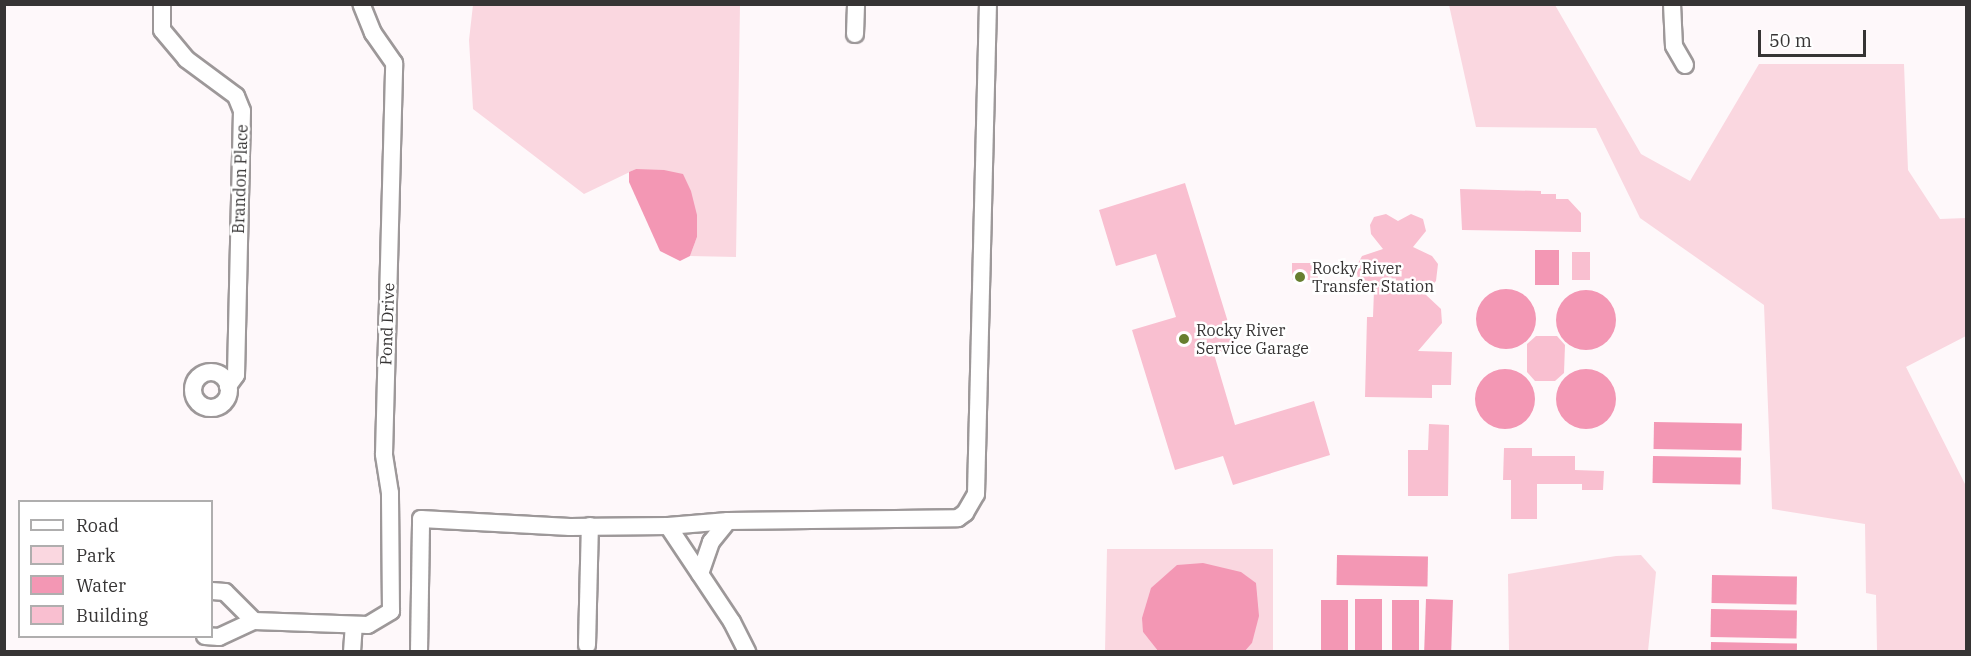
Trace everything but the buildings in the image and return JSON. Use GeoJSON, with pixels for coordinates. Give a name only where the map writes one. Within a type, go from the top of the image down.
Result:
{"type":"FeatureCollection","features":[{"type":"Feature","properties":{"kind":"street","name":"Brandon Place"},"geometry":{"type":"LineString","coordinates":[[162,4],[162,30],[186,59],[236,96],[242,111],[236,375],[228,386]]}},
{"type":"Feature","properties":{"kind":"street","name":"Pond Drive"},"geometry":{"type":"LineString","coordinates":[[213,637],[219,637],[254,621],[368,625],[391,611],[393,588],[390,493],[384,454],[394,63],[373,33],[361,4]]}},
{"type":"Feature","properties":{"kind":"street"},"geometry":{"type":"LineString","coordinates":[[855,34],[856,4]]}},
{"type":"Feature","properties":{"kind":"street"},"geometry":{"type":"LineString","coordinates":[[419,651],[421,519],[590,526],[668,526],[728,521],[958,518],[965,513],[976,494],[988,4]]}},
{"type":"Feature","properties":{"kind":"street"},"geometry":{"type":"LineString","coordinates":[[1672,4],[1674,46],[1685,65]]}},
{"type":"Feature","properties":{"kind":"street"},"geometry":{"type":"LineString","coordinates":[[700,574],[711,542],[728,521]]}},
{"type":"Feature","properties":{"kind":"street"},"geometry":{"type":"LineString","coordinates":[[587,645],[590,526]]}},
{"type":"Feature","properties":{"kind":"street"},"geometry":{"type":"LineString","coordinates":[[668,526],[732,622],[747,651]]}},
{"type":"Feature","properties":{"kind":"street"},"geometry":{"type":"LineString","coordinates":[[213,591],[225,592],[254,621]]}},
{"type":"Feature","properties":{"kind":"street"},"geometry":{"type":"LineString","coordinates":[[352,651],[354,625]]}},
{"type":"Feature","properties":{"kind":"green space"},"geometry":{"type":"Polygon","coordinates":[[[473,5],[740,5],[736,257],[690,256],[697,237],[636,169],[584,194],[473,109],[469,40],[473,5]]]}},
{"type":"Feature","properties":{"kind":"green space"},"geometry":{"type":"Polygon","coordinates":[[[1449,5],[1555,5],[1641,154],[1690,181],[1759,64],[1904,64],[1908,170],[1940,219],[1966,218],[1966,336],[1906,367],[1966,486],[1966,651],[1877,651],[1876,595],[1866,593],[1865,524],[1772,509],[1764,305],[1640,218],[1596,128],[1476,127],[1449,5]]]}},
{"type":"Feature","properties":{"kind":"green space"},"geometry":{"type":"Polygon","coordinates":[[[1107,549],[1273,549],[1273,651],[1245,651],[1252,643],[1143,632],[1158,651],[1105,652],[1107,549]]]}},
{"type":"Feature","properties":{"kind":"green space"},"geometry":{"type":"Polygon","coordinates":[[[1641,555],[1656,572],[1648,651],[1509,651],[1508,574],[1616,556],[1641,555]]]}},
{"type":"Feature","properties":{"kind":"water"},"geometry":{"type":"Polygon","coordinates":[[[636,169],[664,170],[683,174],[691,191],[697,215],[697,237],[690,256],[680,261],[660,251],[629,182],[629,172],[636,169]]]}},
{"type":"Feature","properties":{"kind":"water"},"geometry":{"type":"Polygon","coordinates":[[[1535,250],[1559,250],[1559,285],[1535,285],[1535,250]]]}},
{"type":"Feature","properties":{"kind":"water"},"geometry":{"type":"Polygon","coordinates":[[[1500,289],[1512,289],[1528,297],[1534,307],[1536,319],[1534,331],[1528,341],[1512,349],[1500,349],[1484,341],[1476,325],[1476,313],[1484,297],[1500,289]]]}},
{"type":"Feature","properties":{"kind":"water"},"geometry":{"type":"Polygon","coordinates":[[[1580,290],[1592,290],[1608,298],[1614,308],[1616,320],[1614,332],[1608,342],[1592,350],[1580,350],[1564,342],[1556,326],[1556,314],[1564,298],[1580,290]]]}},
{"type":"Feature","properties":{"kind":"water"},"geometry":{"type":"Polygon","coordinates":[[[1499,369],[1511,369],[1527,377],[1533,387],[1535,399],[1533,411],[1527,421],[1511,429],[1499,429],[1483,421],[1475,405],[1475,393],[1483,377],[1499,369]]]}},
{"type":"Feature","properties":{"kind":"water"},"geometry":{"type":"Polygon","coordinates":[[[1580,369],[1592,369],[1608,377],[1614,387],[1616,399],[1614,411],[1608,421],[1592,429],[1580,429],[1564,421],[1556,405],[1556,393],[1564,377],[1580,369]]]}},
{"type":"Feature","properties":{"kind":"water"},"geometry":{"type":"Polygon","coordinates":[[[1654,422],[1742,424],[1742,451],[1654,449],[1654,422]]]}},
{"type":"Feature","properties":{"kind":"water"},"geometry":{"type":"Polygon","coordinates":[[[1653,456],[1741,458],[1741,485],[1653,483],[1653,456]]]}},
{"type":"Feature","properties":{"kind":"water"},"geometry":{"type":"Polygon","coordinates":[[[1337,555],[1428,557],[1427,587],[1336,585],[1337,555]]]}},
{"type":"Feature","properties":{"kind":"water"},"geometry":{"type":"Polygon","coordinates":[[[1203,563],[1241,572],[1256,583],[1259,616],[1252,643],[1245,651],[1158,651],[1143,632],[1142,618],[1151,588],[1177,565],[1203,563]]]}},
{"type":"Feature","properties":{"kind":"water"},"geometry":{"type":"Polygon","coordinates":[[[1712,575],[1797,576],[1796,604],[1712,603],[1712,575]]]}},
{"type":"Feature","properties":{"kind":"water"},"geometry":{"type":"Polygon","coordinates":[[[1355,599],[1382,599],[1382,651],[1355,651],[1355,599]]]}},
{"type":"Feature","properties":{"kind":"water"},"geometry":{"type":"Polygon","coordinates":[[[1426,599],[1453,600],[1451,652],[1424,651],[1426,599]]]}},
{"type":"Feature","properties":{"kind":"water"},"geometry":{"type":"Polygon","coordinates":[[[1321,600],[1348,600],[1348,651],[1321,651],[1321,600]]]}},
{"type":"Feature","properties":{"kind":"water"},"geometry":{"type":"Polygon","coordinates":[[[1392,600],[1419,600],[1419,651],[1392,651],[1392,600]]]}},
{"type":"Feature","properties":{"kind":"water"},"geometry":{"type":"Polygon","coordinates":[[[1711,609],[1797,611],[1796,638],[1711,637],[1711,609]]]}},
{"type":"Feature","properties":{"kind":"water"},"geometry":{"type":"Polygon","coordinates":[[[1711,642],[1797,644],[1797,652],[1711,651],[1711,642]]]}},
{"type":"Feature","properties":{"kind":"place","name":"Rocky River Transfer Station"},"geometry":{"type":"Point","coordinates":[1300,277]}},
{"type":"Feature","properties":{"kind":"place","name":"Rocky River Service Garage"},"geometry":{"type":"Point","coordinates":[1184,339]}}]}
